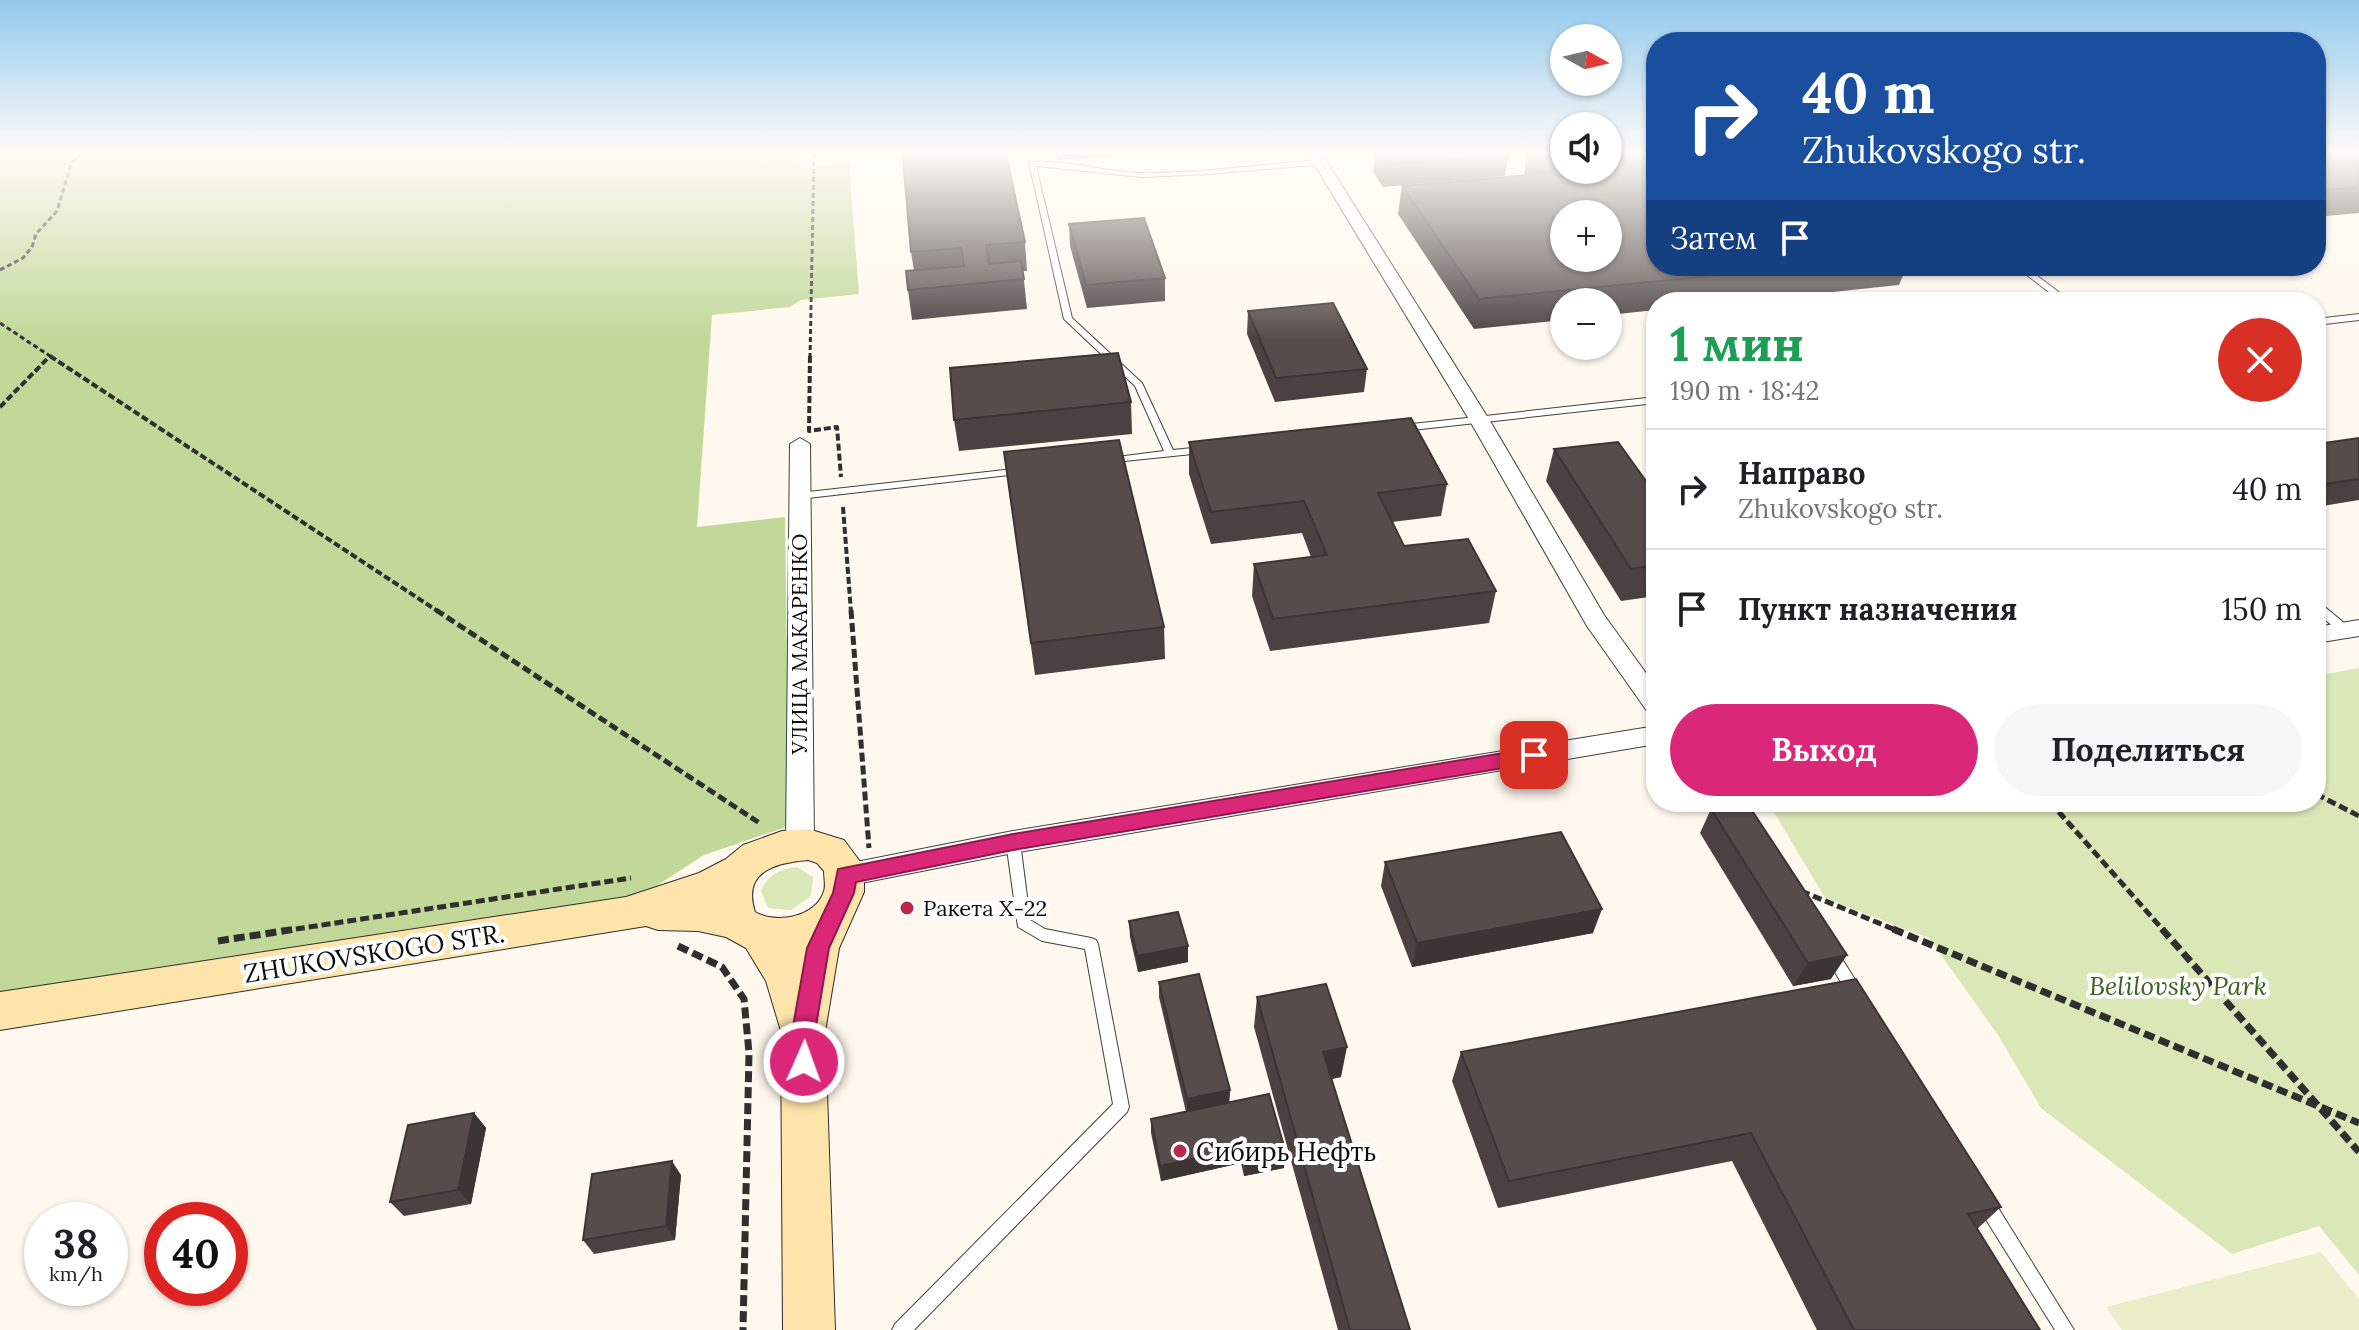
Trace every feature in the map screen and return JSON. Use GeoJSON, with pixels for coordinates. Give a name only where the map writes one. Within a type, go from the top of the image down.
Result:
{"type":"FeatureCollection","features":[{"type":"Feature","properties":{"kind":"street"},"geometry":{"type":"LineString","coordinates":[[1354,216],[1480,421],[1595,620],[1646,691]]}},
{"type":"Feature","properties":{"kind":"street","name":"УЛИЦА МАКАРЕНКО"},"geometry":{"type":"LineString","coordinates":[[794,843],[799,496],[805,438]]}},
{"type":"Feature","properties":{"kind":"street"},"geometry":{"type":"LineString","coordinates":[[2326,633],[2352,629]]}},
{"type":"Feature","properties":{"kind":"street"},"geometry":{"type":"LineString","coordinates":[[630,896],[674,913],[787,936],[813,928],[850,886],[1013,842],[1646,737]]}},
{"type":"Feature","properties":{"kind":"street"},"geometry":{"type":"LineString","coordinates":[[803,1032],[785,976],[750,930],[731,911],[729,898],[732,883],[754,858],[794,843],[816,845],[831,852],[841,862],[850,886],[818,948],[803,1032],[809,1330]]}},
{"type":"Feature","properties":{"kind":"street","name":"ZHUKOVSKOGO STR."},"geometry":{"type":"LineString","coordinates":[[0,1011],[630,896],[698,893],[741,870]]}},
{"type":"Feature","properties":{"kind":"lane"},"geometry":{"type":"LineString","coordinates":[[1044,216],[1068,319],[1139,385],[1170,454]]}},
{"type":"Feature","properties":{"kind":"lane"},"geometry":{"type":"LineString","coordinates":[[2033,276],[2054,292]]}},
{"type":"Feature","properties":{"kind":"lane"},"geometry":{"type":"LineString","coordinates":[[2326,321],[2359,317]]}},
{"type":"Feature","properties":{"kind":"lane"},"geometry":{"type":"LineString","coordinates":[[1385,430],[1646,401]]}},
{"type":"Feature","properties":{"kind":"lane"},"geometry":{"type":"LineString","coordinates":[[1091,463],[1215,448]]}},
{"type":"Feature","properties":{"kind":"lane"},"geometry":{"type":"LineString","coordinates":[[799,496],[1028,471]]}},
{"type":"Feature","properties":{"kind":"lane"},"geometry":{"type":"LineString","coordinates":[[2326,612],[2352,629]]}},
{"type":"Feature","properties":{"kind":"lane"},"geometry":{"type":"LineString","coordinates":[[901,1330],[1121,1107],[1091,944],[1042,935],[1023,923],[1013,842]]}},
{"type":"Feature","properties":{"kind":"lane"},"geometry":{"type":"LineString","coordinates":[[1823,940],[1864,1007]]}},
{"type":"Feature","properties":{"kind":"lane"},"geometry":{"type":"LineString","coordinates":[[1981,1195],[2065,1330]]}},
{"type":"Feature","properties":{"kind":"path"},"geometry":{"type":"LineString","coordinates":[[0,270],[23,258],[32,247],[36,234],[52,216]]}},
{"type":"Feature","properties":{"kind":"path"},"geometry":{"type":"LineString","coordinates":[[812,216],[805,438],[837,427],[868,837],[850,886]]}},
{"type":"Feature","properties":{"kind":"path"},"geometry":{"type":"LineString","coordinates":[[0,323],[794,843]]}},
{"type":"Feature","properties":{"kind":"path"},"geometry":{"type":"LineString","coordinates":[[0,407],[50,356]]}},
{"type":"Feature","properties":{"kind":"path"},"geometry":{"type":"LineString","coordinates":[[2326,799],[2359,816]]}},
{"type":"Feature","properties":{"kind":"path"},"geometry":{"type":"LineString","coordinates":[[2059,812],[2359,1152]]}},
{"type":"Feature","properties":{"kind":"path"},"geometry":{"type":"LineString","coordinates":[[857,833],[868,837]]}},
{"type":"Feature","properties":{"kind":"path"},"geometry":{"type":"LineString","coordinates":[[1789,886],[2359,1123]]}},
{"type":"Feature","properties":{"kind":"path"},"geometry":{"type":"LineString","coordinates":[[217,942],[630,896]]}},
{"type":"Feature","properties":{"kind":"path"},"geometry":{"type":"LineString","coordinates":[[673,944],[722,967],[744,999],[749,1053],[743,1330]]}},
{"type":"Feature","properties":{"kind":"green space"},"geometry":{"type":"Polygon","coordinates":[[[0,216],[853,216],[859,294],[801,300],[790,307],[712,315],[697,527],[785,517],[789,826],[704,855],[644,894],[0,992],[0,216]]]}},
{"type":"Feature","properties":{"kind":"green space","name":"Belilovsky Park"},"geometry":{"type":"Polygon","coordinates":[[[2359,668],[2359,1275],[2319,1226],[2232,1254],[2041,1108],[1998,1035],[1929,938],[1825,898],[1774,812],[2326,812],[2326,674],[2359,668]]]}},
{"type":"Feature","properties":{"kind":"green space"},"geometry":{"type":"Polygon","coordinates":[[[797,867],[813,877],[811,896],[791,910],[768,908],[761,891],[767,881],[780,871],[797,867]]]}},
{"type":"Feature","properties":{"kind":"green space"},"geometry":{"type":"Polygon","coordinates":[[[2321,1252],[2359,1299],[2359,1330],[2122,1330],[2106,1307],[2321,1252]]]}},
{"type":"Feature","properties":{"kind":"building"},"geometry":{"type":"Polygon","coordinates":[[[908,216],[1019,216],[1025,242],[986,245],[989,264],[1021,261],[1024,279],[908,290],[906,271],[964,266],[961,248],[911,252],[908,216]]]}},
{"type":"Feature","properties":{"kind":"building"},"geometry":{"type":"Polygon","coordinates":[[[1422,216],[1550,216],[1550,272],[1622,272],[1622,216],[1646,216],[1646,276],[1710,276],[1590,288],[1550,288],[1550,292],[1479,299],[1422,216]]]}},
{"type":"Feature","properties":{"kind":"building"},"geometry":{"type":"Polygon","coordinates":[[[1144,218],[1165,278],[1086,285],[1069,224],[1144,218]]]}},
{"type":"Feature","properties":{"kind":"building"},"geometry":{"type":"Polygon","coordinates":[[[1333,303],[1367,369],[1276,378],[1248,311],[1333,303]]]}},
{"type":"Feature","properties":{"kind":"building"},"geometry":{"type":"Polygon","coordinates":[[[1118,353],[1131,402],[954,420],[950,368],[1118,353]]]}},
{"type":"Feature","properties":{"kind":"building"},"geometry":{"type":"Polygon","coordinates":[[[1411,418],[1447,484],[1378,493],[1404,546],[1468,539],[1496,591],[1273,619],[1254,564],[1327,555],[1304,501],[1211,512],[1189,442],[1411,418]]]}},
{"type":"Feature","properties":{"kind":"building"},"geometry":{"type":"Polygon","coordinates":[[[2359,438],[2359,479],[2326,484],[2326,443],[2359,438]]]}},
{"type":"Feature","properties":{"kind":"building"},"geometry":{"type":"Polygon","coordinates":[[[1119,440],[1164,627],[1031,643],[1004,452],[1119,440]]]}},
{"type":"Feature","properties":{"kind":"building"},"geometry":{"type":"Polygon","coordinates":[[[1618,442],[1646,481],[1646,567],[1631,569],[1554,449],[1618,442]]]}},
{"type":"Feature","properties":{"kind":"building"},"geometry":{"type":"Polygon","coordinates":[[[1713,812],[1753,812],[1847,955],[1808,963],[1713,812]]]}},
{"type":"Feature","properties":{"kind":"building"},"geometry":{"type":"Polygon","coordinates":[[[1561,832],[1602,909],[1417,943],[1385,862],[1561,832]]]}},
{"type":"Feature","properties":{"kind":"building"},"geometry":{"type":"Polygon","coordinates":[[[1178,912],[1188,946],[1137,956],[1129,921],[1178,912]]]}},
{"type":"Feature","properties":{"kind":"building"},"geometry":{"type":"Polygon","coordinates":[[[1199,974],[1230,1090],[1187,1099],[1159,982],[1199,974]]]}},
{"type":"Feature","properties":{"kind":"building"},"geometry":{"type":"Polygon","coordinates":[[[1856,979],[2001,1207],[1968,1214],[2040,1330],[1854,1330],[1751,1133],[1509,1181],[1461,1052],[1856,979]]]}},
{"type":"Feature","properties":{"kind":"building"},"geometry":{"type":"Polygon","coordinates":[[[1326,984],[1347,1047],[1323,1052],[1410,1330],[1350,1330],[1257,997],[1326,984]]]}},
{"type":"Feature","properties":{"kind":"building"},"geometry":{"type":"Polygon","coordinates":[[[1269,1094],[1286,1153],[1246,1162],[1242,1149],[1160,1166],[1151,1119],[1269,1094]]]}},
{"type":"Feature","properties":{"kind":"building"},"geometry":{"type":"Polygon","coordinates":[[[474,1113],[458,1190],[390,1202],[408,1125],[474,1113]]]}},
{"type":"Feature","properties":{"kind":"building"},"geometry":{"type":"Polygon","coordinates":[[[672,1161],[666,1226],[583,1240],[592,1174],[672,1161]]]}},
{"type":"Feature","properties":{"kind":"place","name":"Ракета Х-22"},"geometry":{"type":"Point","coordinates":[907,908]}},
{"type":"Feature","properties":{"kind":"place","name":"Сибирь Нефть"},"geometry":{"type":"Point","coordinates":[1180,1151]}},
{"type":"Feature","properties":{"kind":"route"},"geometry":{"type":"LineString","coordinates":[[804,1062],[803,1032],[818,948],[844,893],[846,875],[1013,842],[1534,755]]}}]}
